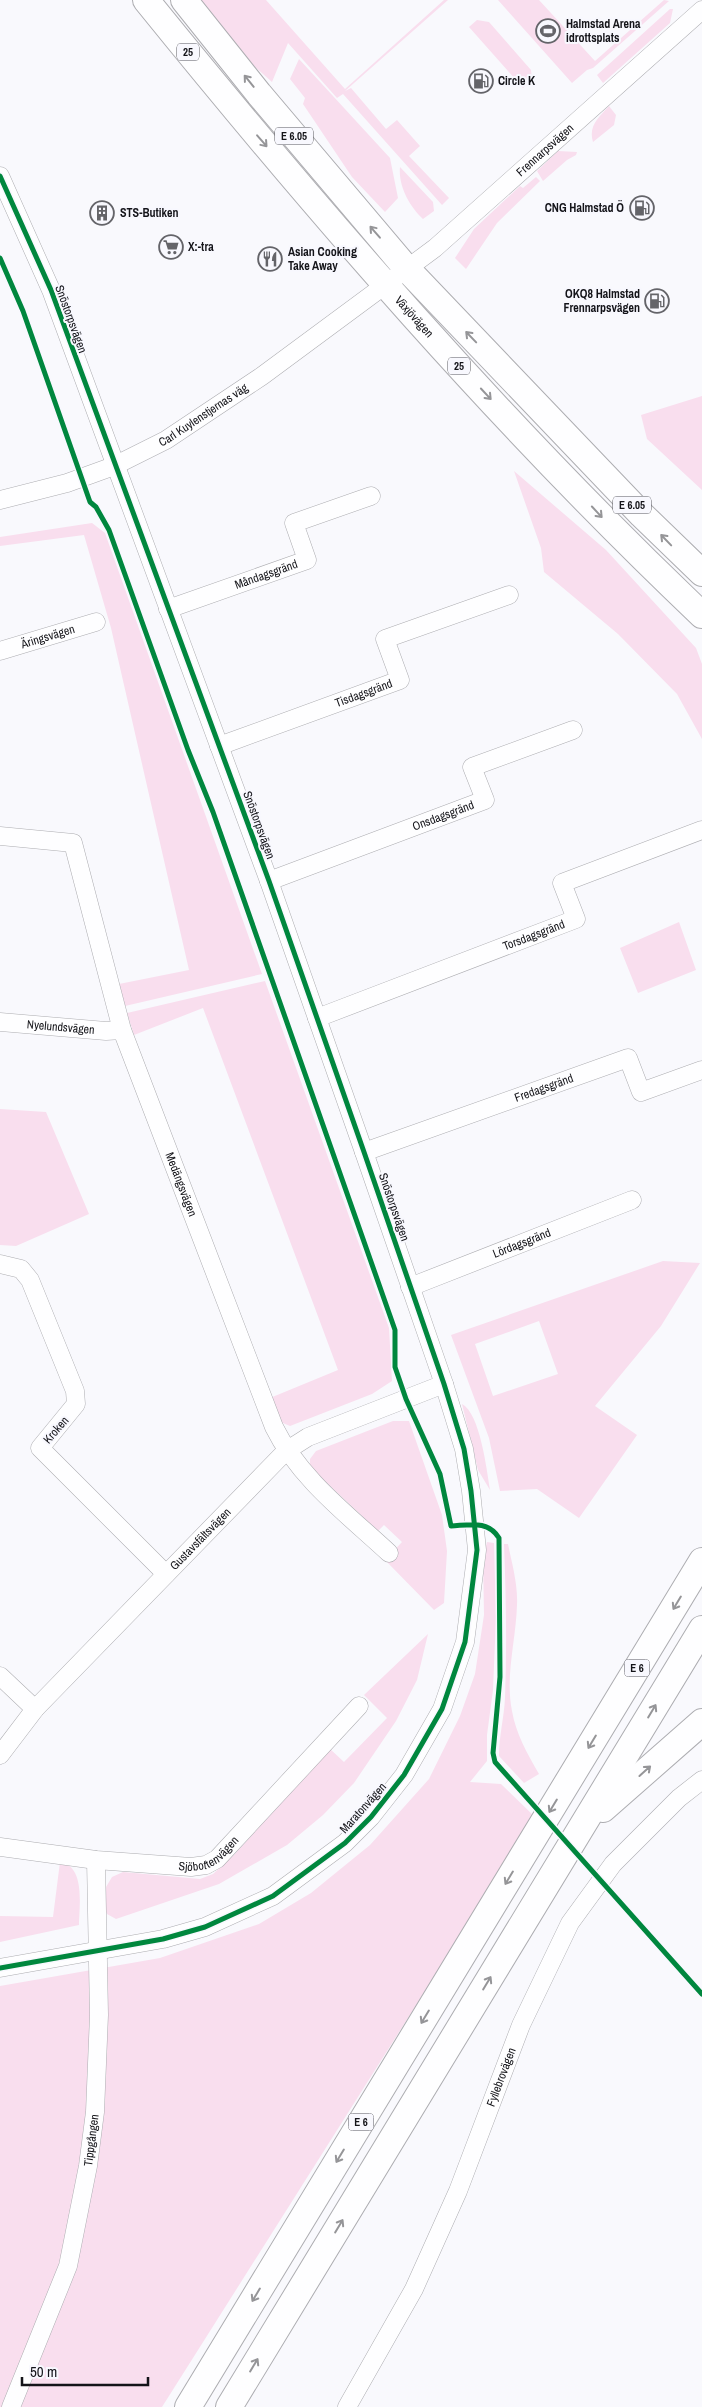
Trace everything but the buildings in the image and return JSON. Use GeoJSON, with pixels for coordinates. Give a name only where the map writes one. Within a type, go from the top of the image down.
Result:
{"type":"FeatureCollection","features":[{"type":"Feature","properties":{"kind":"highway","name":"Växjövägen"},"geometry":{"type":"LineString","coordinates":[[146,0],[230,104],[386,286],[628,545],[702,615]]}},
{"type":"Feature","properties":{"kind":"highway","name":"E 6.05"},"geometry":{"type":"LineString","coordinates":[[184,0],[259,94],[407,269],[660,534],[702,573]]}},
{"type":"Feature","properties":{"kind":"highway","name":"E 6"},"geometry":{"type":"LineString","coordinates":[[188,2407],[702,1561]]}},
{"type":"Feature","properties":{"kind":"highway"},"geometry":{"type":"LineString","coordinates":[[229,2407],[702,1629]]}},
{"type":"Feature","properties":{"kind":"highway"},"geometry":{"type":"LineString","coordinates":[[581,1828],[702,1722]]}},
{"type":"Feature","properties":{"kind":"street","name":"Frennarpsvägen"},"geometry":{"type":"LineString","coordinates":[[386,286],[435,248],[702,10]]}},
{"type":"Feature","properties":{"kind":"street","name":"Snöstorpsvägen"},"geometry":{"type":"LineString","coordinates":[[0,176],[50,290],[269,881],[444,1384],[464,1449],[471,1491]]}},
{"type":"Feature","properties":{"kind":"street","name":"Carl Kuylenstjernas väg"},"geometry":{"type":"LineString","coordinates":[[0,500],[67,483],[114,466],[173,435],[262,376],[386,286]]}},
{"type":"Feature","properties":{"kind":"street","name":"Måndagsgränd"},"geometry":{"type":"LineString","coordinates":[[168,609],[307,560],[294,523],[371,496]]}},
{"type":"Feature","properties":{"kind":"street","name":"Tisdagsgränd"},"geometry":{"type":"LineString","coordinates":[[219,746],[400,680],[385,639],[509,595]]}},
{"type":"Feature","properties":{"kind":"street","name":"Äringsvägen"},"geometry":{"type":"LineString","coordinates":[[0,651],[96,622]]}},
{"type":"Feature","properties":{"kind":"street","name":"Onsdagsgränd"},"geometry":{"type":"LineString","coordinates":[[269,881],[485,800],[472,767],[573,730]]}},
{"type":"Feature","properties":{"kind":"street","name":"Torsdagsgränd"},"geometry":{"type":"LineString","coordinates":[[317,1018],[576,920],[562,883],[702,830]]}},
{"type":"Feature","properties":{"kind":"street","name":"Medängsvägen"},"geometry":{"type":"LineString","coordinates":[[0,836],[73,843],[122,1030],[274,1428],[286,1451],[302,1469],[389,1554]]}},
{"type":"Feature","properties":{"kind":"street","name":"Nyelundsvägen"},"geometry":{"type":"LineString","coordinates":[[0,1022],[106,1031],[122,1030]]}},
{"type":"Feature","properties":{"kind":"street","name":"Fredagsgränd"},"geometry":{"type":"LineString","coordinates":[[364,1152],[628,1058],[641,1092],[702,1070]]}},
{"type":"Feature","properties":{"kind":"street","name":"Lördagsgränd"},"geometry":{"type":"LineString","coordinates":[[410,1287],[632,1200]]}},
{"type":"Feature","properties":{"kind":"street","name":"Kroken"},"geometry":{"type":"LineString","coordinates":[[0,1264],[21,1269],[30,1280],[75,1391],[76,1404],[73,1410],[40,1448],[166,1574]]}},
{"type":"Feature","properties":{"kind":"street","name":"Gustavsfältsvägen"},"geometry":{"type":"LineString","coordinates":[[0,1755],[35,1709],[286,1451],[308,1437],[444,1384]]}},
{"type":"Feature","properties":{"kind":"street","name":"Maratonvägen"},"geometry":{"type":"LineString","coordinates":[[0,1968],[163,1940],[205,1927],[273,1896],[332,1855],[382,1803],[404,1775],[442,1709],[465,1642],[477,1550],[471,1491]]}},
{"type":"Feature","properties":{"kind":"street"},"geometry":{"type":"LineString","coordinates":[[0,1676],[35,1709]]}},
{"type":"Feature","properties":{"kind":"street","name":"Sjöbottenvägen"},"geometry":{"type":"LineString","coordinates":[[0,1847],[96,1860],[191,1867],[206,1864],[217,1859],[359,1706]]}},
{"type":"Feature","properties":{"kind":"street","name":"Fyllebrovägen"},"geometry":{"type":"LineString","coordinates":[[347,2407],[414,2288],[458,2191],[521,2025],[570,1923],[613,1864],[679,1798],[702,1780]]}},
{"type":"Feature","properties":{"kind":"street","name":"Tippgången"},"geometry":{"type":"LineString","coordinates":[[11,2407],[68,2266],[88,2166],[95,2112],[99,2015],[96,1860]]}},
{"type":"Feature","properties":{"kind":"shaded area"},"geometry":{"type":"Polygon","coordinates":[[[198,0],[266,0],[345,89],[444,0],[448,0],[345,91],[351,88],[386,129],[397,120],[420,146],[409,156],[449,198],[442,205],[343,94],[337,98],[288,43],[272,82],[238,52],[198,0]]]}},
{"type":"Feature","properties":{"kind":"shaded area","name":"Halmstad Arena idrottsplats"},"geometry":{"type":"Polygon","coordinates":[[[498,0],[539,0],[595,61],[664,0],[669,1],[593,68],[587,70],[572,83],[498,0]]]}},
{"type":"Feature","properties":{"kind":"shaded area"},"geometry":{"type":"Polygon","coordinates":[[[670,9],[673,9],[670,23],[603,83],[597,75],[670,9]]]}},
{"type":"Feature","properties":{"kind":"shaded area"},"geometry":{"type":"Polygon","coordinates":[[[477,20],[489,22],[531,70],[532,80],[523,88],[469,27],[477,20]]]}},
{"type":"Feature","properties":{"kind":"shaded area"},"geometry":{"type":"Polygon","coordinates":[[[299,59],[390,158],[398,198],[385,212],[352,177],[303,104],[305,98],[290,79],[299,59]]]}},
{"type":"Feature","properties":{"kind":"shaded area"},"geometry":{"type":"Polygon","coordinates":[[[609,106],[616,115],[614,125],[593,142],[593,126],[609,106]]]}},
{"type":"Feature","properties":{"kind":"shaded area"},"geometry":{"type":"Polygon","coordinates":[[[558,151],[577,152],[576,155],[567,160],[543,181],[537,171],[558,151]]]}},
{"type":"Feature","properties":{"kind":"shaded area"},"geometry":{"type":"Polygon","coordinates":[[[400,167],[433,202],[434,211],[423,219],[406,196],[401,181],[400,167]]]}},
{"type":"Feature","properties":{"kind":"shaded area"},"geometry":{"type":"Polygon","coordinates":[[[536,177],[540,181],[497,223],[466,269],[455,258],[474,229],[520,186],[523,188],[536,177]]]}},
{"type":"Feature","properties":{"kind":"shaded area"},"geometry":{"type":"Polygon","coordinates":[[[702,396],[702,490],[647,439],[641,415],[702,396]]]}},
{"type":"Feature","properties":{"kind":"shaded area"},"geometry":{"type":"Polygon","coordinates":[[[514,471],[606,550],[696,648],[702,664],[702,739],[677,694],[618,634],[544,572],[541,548],[514,471]]]}},
{"type":"Feature","properties":{"kind":"shaded area"},"geometry":{"type":"Polygon","coordinates":[[[92,523],[105,533],[262,974],[125,1006],[119,984],[189,970],[111,628],[84,535],[0,546],[0,537],[92,523]]]}},
{"type":"Feature","properties":{"kind":"shaded area"},"geometry":{"type":"Polygon","coordinates":[[[679,922],[696,970],[638,993],[620,948],[679,922]]]}},
{"type":"Feature","properties":{"kind":"shaded area"},"geometry":{"type":"Polygon","coordinates":[[[265,981],[389,1328],[392,1381],[372,1394],[290,1426],[278,1421],[270,1398],[338,1370],[203,1008],[134,1035],[127,1013],[265,981]]]}},
{"type":"Feature","properties":{"kind":"shaded area"},"geometry":{"type":"Polygon","coordinates":[[[0,1109],[46,1112],[89,1214],[16,1246],[0,1245],[0,1109]]]}},
{"type":"Feature","properties":{"kind":"shaded area"},"geometry":{"type":"Polygon","coordinates":[[[663,1261],[700,1263],[661,1326],[595,1406],[637,1435],[579,1518],[537,1489],[500,1491],[489,1438],[451,1335],[663,1261]],[[539,1321],[475,1344],[493,1396],[558,1374],[539,1321]]]}},
{"type":"Feature","properties":{"kind":"shaded area"},"geometry":{"type":"Polygon","coordinates":[[[462,1404],[474,1419],[478,1430],[485,1457],[490,1490],[478,1470],[462,1404]]]}},
{"type":"Feature","properties":{"kind":"shaded area"},"geometry":{"type":"Polygon","coordinates":[[[393,1421],[409,1421],[442,1515],[447,1551],[444,1603],[434,1610],[385,1560],[402,1542],[384,1525],[378,1531],[310,1467],[310,1459],[316,1451],[393,1421]]]}},
{"type":"Feature","properties":{"kind":"shaded area"},"geometry":{"type":"Polygon","coordinates":[[[487,1542],[494,1543],[496,1617],[493,1690],[487,1735],[487,1761],[470,1782],[501,1784],[535,1817],[162,2407],[0,2407],[0,1986],[160,1958],[259,1924],[311,1893],[370,1845],[429,1779],[460,1716],[475,1674],[484,1615],[483,1556],[487,1542]]]}},
{"type":"Feature","properties":{"kind":"shaded area"},"geometry":{"type":"Polygon","coordinates":[[[504,1544],[508,1544],[517,1589],[510,1671],[510,1698],[519,1736],[539,1774],[524,1783],[499,1756],[506,1679],[504,1544]]]}},
{"type":"Feature","properties":{"kind":"shaded area"},"geometry":{"type":"Polygon","coordinates":[[[428,1634],[417,1680],[396,1721],[354,1783],[323,1815],[287,1845],[219,1884],[116,1919],[107,1914],[104,1907],[106,1887],[112,1877],[123,1872],[200,1879],[213,1874],[235,1854],[329,1748],[344,1762],[387,1718],[364,1695],[428,1634]]]}},
{"type":"Feature","properties":{"kind":"shaded area"},"geometry":{"type":"Polygon","coordinates":[[[60,1862],[68,1865],[74,1871],[77,1879],[80,1898],[79,1925],[0,1942],[0,1916],[53,1917],[60,1862]]]}},
{"type":"Feature","properties":{"kind":"cycle path"},"geometry":{"type":"LineString","coordinates":[[0,176],[51,290],[269,881],[364,1152],[444,1384],[464,1449],[471,1491],[477,1550],[465,1642],[442,1709],[404,1775],[371,1817],[345,1843],[273,1896],[205,1927],[163,1939],[0,1968]]}},
{"type":"Feature","properties":{"kind":"cycle path"},"geometry":{"type":"LineString","coordinates":[[0,258],[23,311],[90,502],[96,507],[109,530],[188,750],[213,812],[395,1330],[395,1367],[406,1399],[440,1474],[451,1526],[484,1526],[490,1528],[499,1538],[500,1677],[493,1753],[495,1762],[702,1994]]}},
{"type":"Feature","properties":{"kind":"place","name":"Halmstad Arena idrottsplats"},"geometry":{"type":"Point","coordinates":[548,31]}},
{"type":"Feature","properties":{"kind":"place","name":"Circle K"},"geometry":{"type":"Point","coordinates":[481,81]}},
{"type":"Feature","properties":{"kind":"place","name":"CNG Halmstad Ö"},"geometry":{"type":"Point","coordinates":[642,208]}},
{"type":"Feature","properties":{"kind":"place","name":"STS-Butiken"},"geometry":{"type":"Point","coordinates":[102,213]}},
{"type":"Feature","properties":{"kind":"place","name":"X:-tra"},"geometry":{"type":"Point","coordinates":[171,247]}},
{"type":"Feature","properties":{"kind":"place","name":"Asian Cooking Take Away"},"geometry":{"type":"Point","coordinates":[270,259]}},
{"type":"Feature","properties":{"kind":"place","name":"OKQ8 Halmstad Frennarpsvägen"},"geometry":{"type":"Point","coordinates":[657,301]}}]}
